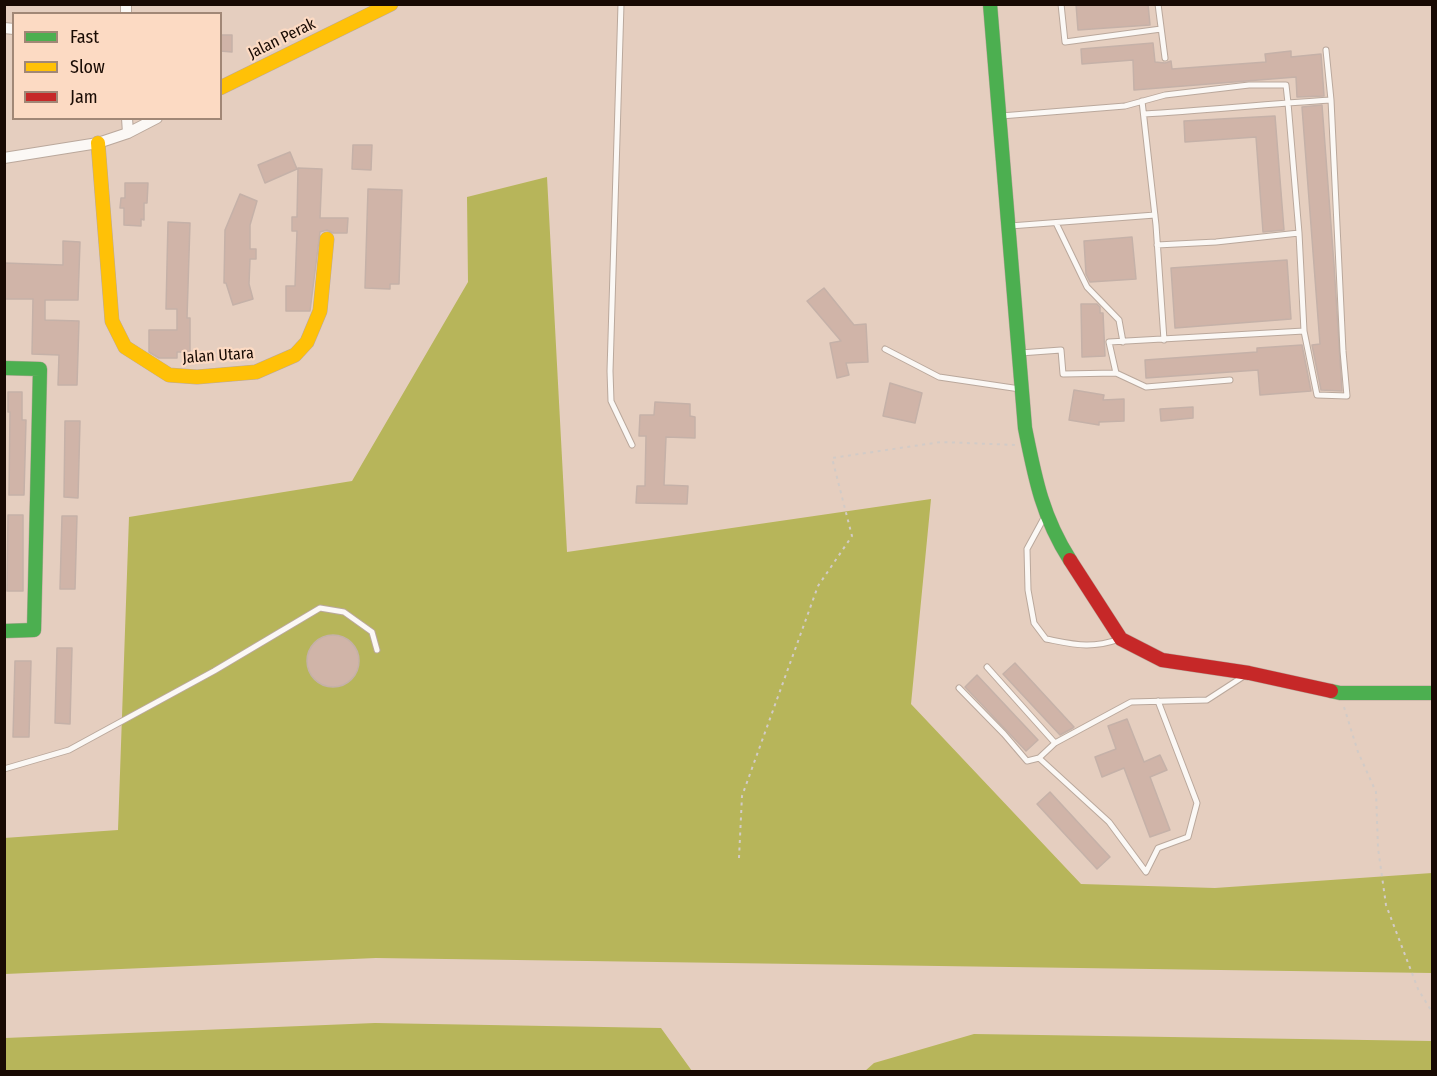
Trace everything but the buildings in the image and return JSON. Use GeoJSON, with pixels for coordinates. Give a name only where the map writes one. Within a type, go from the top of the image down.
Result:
{"type":"FeatureCollection","features":[{"type":"Feature","properties":{"kind":"street","name":"Jalan Perak"},"geometry":{"type":"LineString","coordinates":[[222,87],[391,4]]}},
{"type":"Feature","properties":{"kind":"street"},"geometry":{"type":"LineString","coordinates":[[990,4],[1025,428],[1037,490],[1057,540],[1121,639],[1162,660],[1249,673],[1340,693],[1432,693]]}},
{"type":"Feature","properties":{"kind":"street"},"geometry":{"type":"LineString","coordinates":[[128,120],[128,133]]}},
{"type":"Feature","properties":{"kind":"street"},"geometry":{"type":"LineString","coordinates":[[4,158],[98,143],[128,133],[153,120]]}},
{"type":"Feature","properties":{"kind":"street","name":"Jalan Utara"},"geometry":{"type":"LineString","coordinates":[[98,143],[112,321],[124,347],[169,375],[197,377],[256,372],[296,355],[307,342],[320,311],[327,239]]}},
{"type":"Feature","properties":{"kind":"street"},"geometry":{"type":"LineString","coordinates":[[4,368],[40,369],[34,630],[4,631]]}},
{"type":"Feature","properties":{"kind":"lane"},"geometry":{"type":"LineString","coordinates":[[621,4],[610,371],[611,401],[632,445]]}},
{"type":"Feature","properties":{"kind":"lane"},"geometry":{"type":"LineString","coordinates":[[1060,4],[1065,42],[1161,29]]}},
{"type":"Feature","properties":{"kind":"lane"},"geometry":{"type":"LineString","coordinates":[[1158,4],[1165,58]]}},
{"type":"Feature","properties":{"kind":"lane"},"geometry":{"type":"LineString","coordinates":[[1000,116],[1125,106],[1165,95],[1249,86],[1287,85],[1304,331],[1317,395],[1347,396],[1331,100],[1326,50]]}},
{"type":"Feature","properties":{"kind":"lane"},"geometry":{"type":"LineString","coordinates":[[1144,114],[1331,100]]}},
{"type":"Feature","properties":{"kind":"lane"},"geometry":{"type":"LineString","coordinates":[[1142,101],[1155,215],[1164,340]]}},
{"type":"Feature","properties":{"kind":"lane"},"geometry":{"type":"LineString","coordinates":[[1008,226],[1155,215]]}},
{"type":"Feature","properties":{"kind":"lane"},"geometry":{"type":"LineString","coordinates":[[1056,223],[1087,287],[1119,320],[1123,342]]}},
{"type":"Feature","properties":{"kind":"lane"},"geometry":{"type":"LineString","coordinates":[[1157,245],[1216,242],[1299,233]]}},
{"type":"Feature","properties":{"kind":"lane"},"geometry":{"type":"LineString","coordinates":[[1116,373],[1109,342],[1304,331]]}},
{"type":"Feature","properties":{"kind":"lane"},"geometry":{"type":"LineString","coordinates":[[885,349],[939,377],[1022,389]]}},
{"type":"Feature","properties":{"kind":"lane"},"geometry":{"type":"LineString","coordinates":[[1018,353],[1061,350],[1063,374],[1116,373],[1146,387],[1230,380]]}},
{"type":"Feature","properties":{"kind":"lane"},"geometry":{"type":"LineString","coordinates":[[1046,513],[1028,549],[1028,590],[1034,623],[1046,639],[1084,647],[1102,645],[1121,639]]}},
{"type":"Feature","properties":{"kind":"lane"},"geometry":{"type":"LineString","coordinates":[[4,769],[69,750],[214,671],[320,608],[344,612],[372,632],[377,650]]}},
{"type":"Feature","properties":{"kind":"lane"},"geometry":{"type":"LineString","coordinates":[[987,667],[1056,743]]}},
{"type":"Feature","properties":{"kind":"lane"},"geometry":{"type":"LineString","coordinates":[[959,688],[1027,761],[1039,758],[1056,743],[1131,702],[1207,700],[1249,673]]}},
{"type":"Feature","properties":{"kind":"lane"},"geometry":{"type":"LineString","coordinates":[[1039,758],[1109,822],[1146,872],[1158,848],[1188,837],[1197,803],[1158,701]]}},
{"type":"Feature","properties":{"kind":"path"},"geometry":{"type":"LineString","coordinates":[[739,858],[742,796],[818,586],[852,536],[831,458],[941,442],[1028,445]]}},
{"type":"Feature","properties":{"kind":"path"},"geometry":{"type":"LineString","coordinates":[[1340,693],[1358,752],[1376,792],[1378,848],[1386,905],[1418,989],[1432,1012]]}},
{"type":"Feature","properties":{"kind":"shaded area"},"geometry":{"type":"Polygon","coordinates":[[[547,177],[567,552],[931,499],[911,704],[1081,884],[1215,888],[1432,873],[1432,973],[376,958],[5,974],[4,838],[118,830],[129,517],[352,481],[468,282],[467,197],[547,177]]]}},
{"type":"Feature","properties":{"kind":"shaded area"},"geometry":{"type":"Polygon","coordinates":[[[375,1023],[661,1028],[692,1071],[5,1071],[5,1038],[375,1023]]]}},
{"type":"Feature","properties":{"kind":"shaded area"},"geometry":{"type":"Polygon","coordinates":[[[974,1034],[1432,1041],[1432,1071],[865,1071],[874,1063],[974,1034]]]}},
{"type":"Feature","properties":{"kind":"traffic: fast"},"geometry":{"type":"LineString","coordinates":[[990,4],[1025,428],[1036,480],[1046,512],[1070,560]]}},
{"type":"Feature","properties":{"kind":"traffic: fast"},"geometry":{"type":"LineString","coordinates":[[4,368],[40,369],[34,630],[4,631]]}},
{"type":"Feature","properties":{"kind":"traffic: fast"},"geometry":{"type":"LineString","coordinates":[[1331,691],[1340,693],[1432,693]]}},
{"type":"Feature","properties":{"kind":"traffic: slow"},"geometry":{"type":"LineString","coordinates":[[222,87],[391,4]]}},
{"type":"Feature","properties":{"kind":"traffic: slow"},"geometry":{"type":"LineString","coordinates":[[98,143],[112,321],[125,347],[169,375],[197,377],[256,372],[295,355],[307,342],[320,311],[327,239]]}},
{"type":"Feature","properties":{"kind":"traffic: jam"},"geometry":{"type":"LineString","coordinates":[[1070,560],[1121,639],[1162,660],[1249,673],[1331,691]]}}]}
